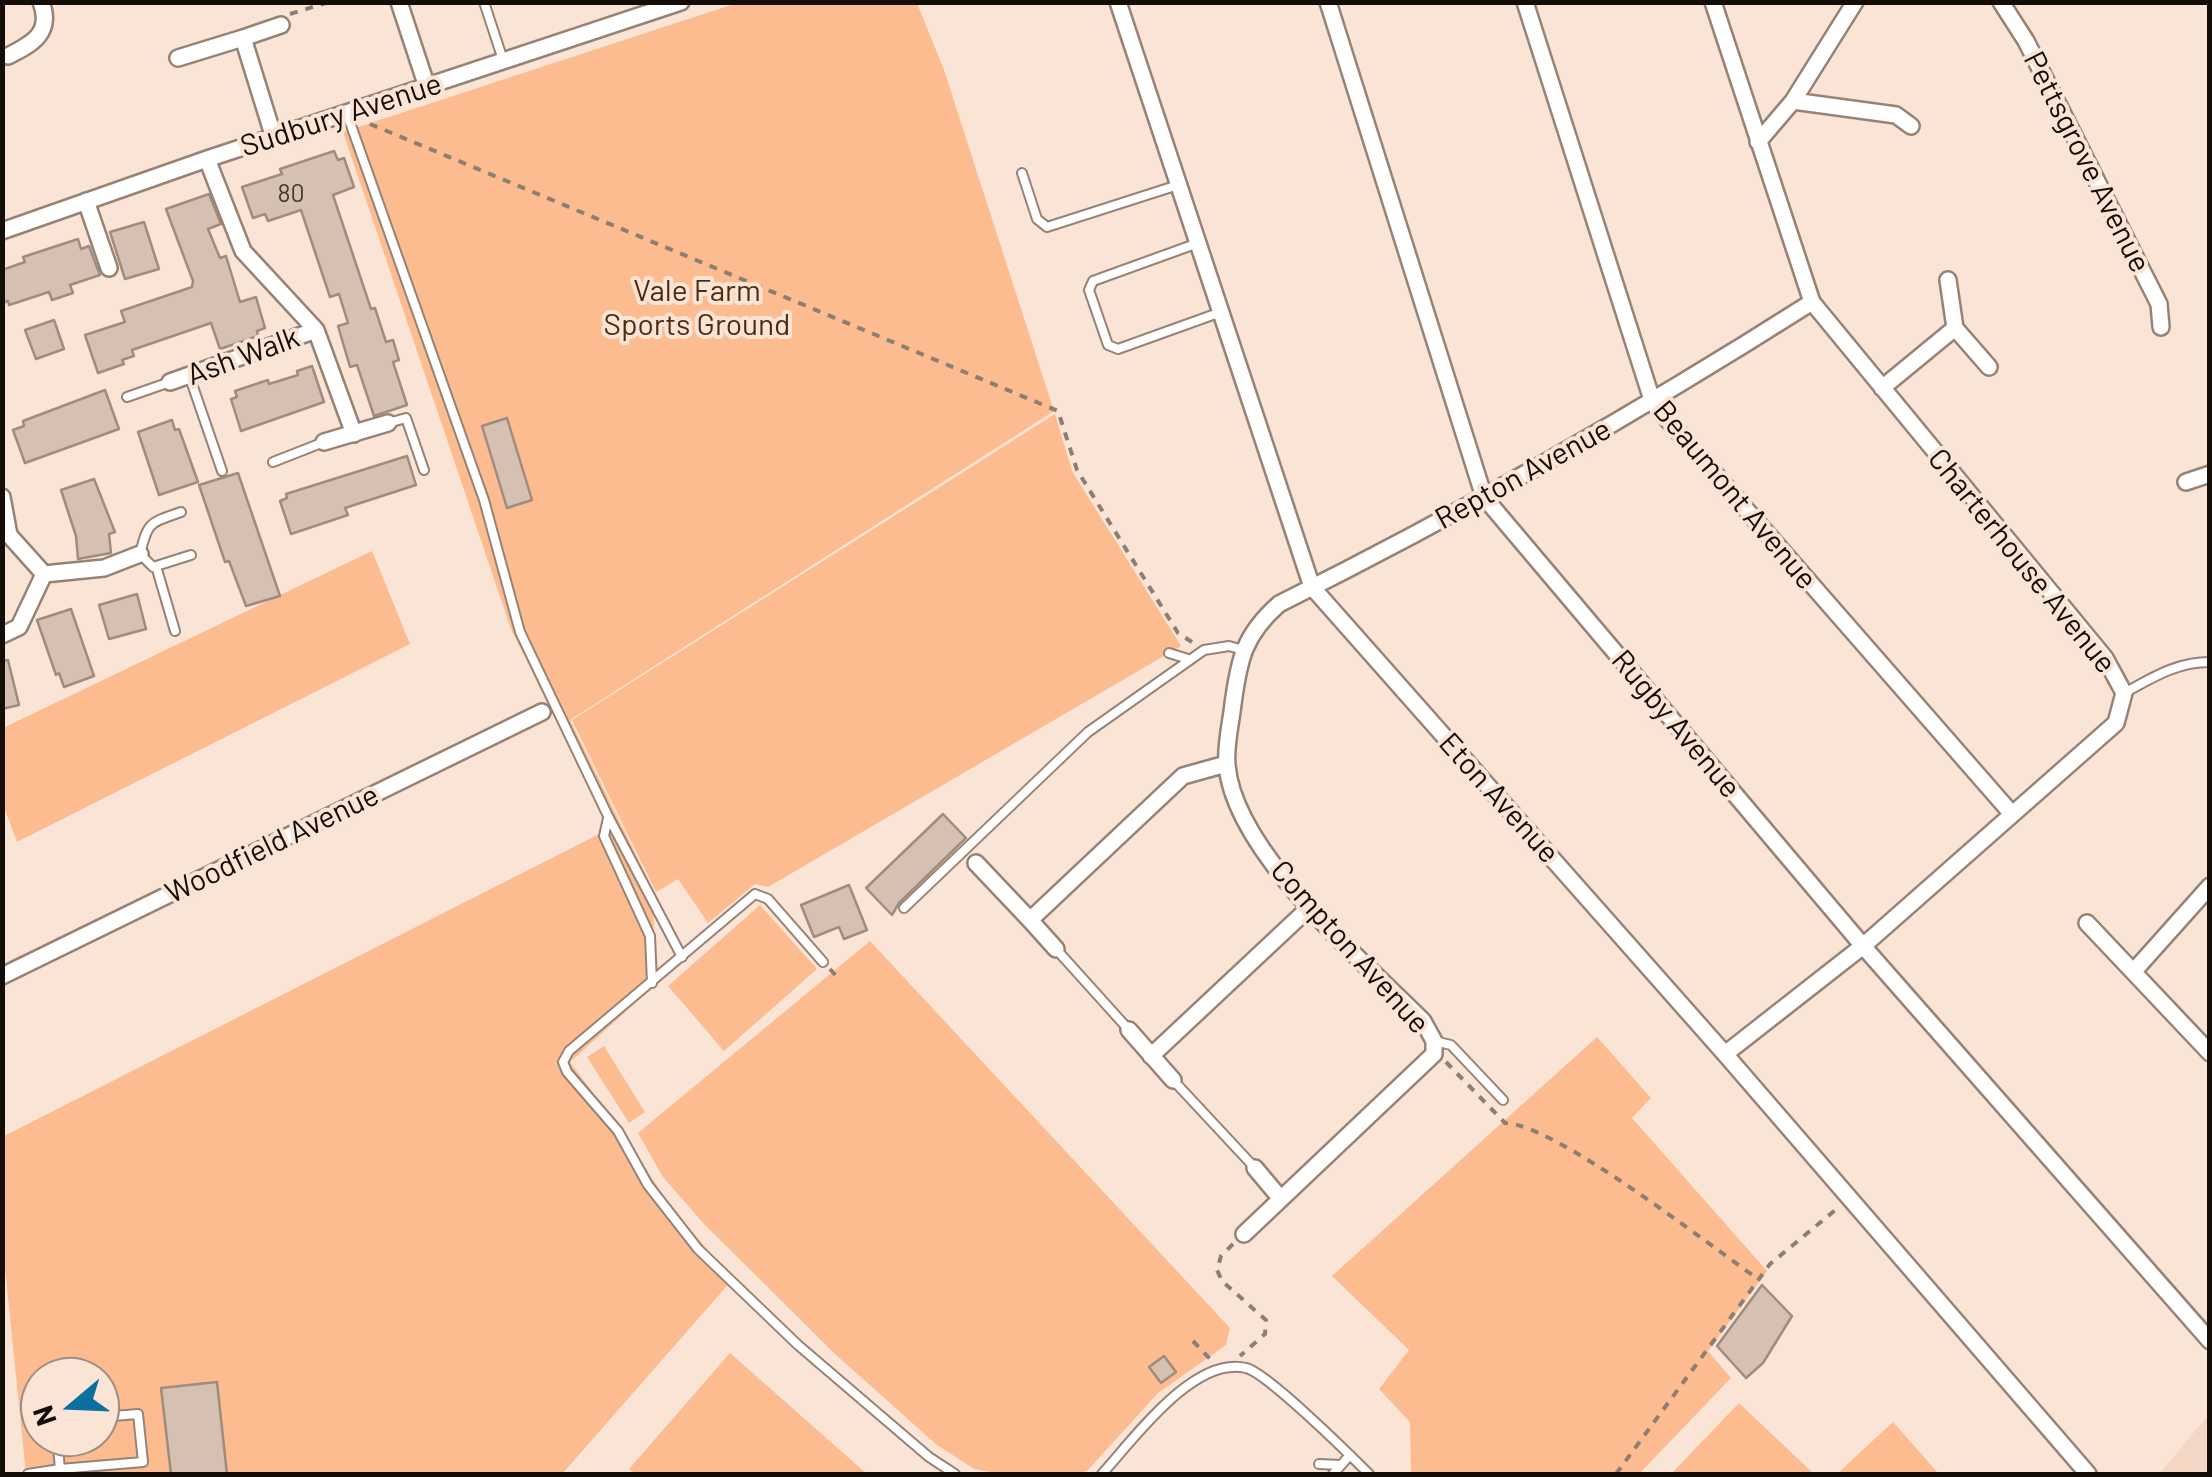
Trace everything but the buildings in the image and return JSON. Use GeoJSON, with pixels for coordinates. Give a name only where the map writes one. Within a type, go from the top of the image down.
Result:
{"type":"FeatureCollection","features":[{"type":"Feature","properties":{"kind":"street"},"geometry":{"type":"LineString","coordinates":[[8,56],[35,43],[44,29],[41,2]]}},
{"type":"Feature","properties":{"kind":"street"},"geometry":{"type":"LineString","coordinates":[[399,2],[427,88]]}},
{"type":"Feature","properties":{"kind":"street","name":"Sudbury Avenue"},"geometry":{"type":"LineString","coordinates":[[2,231],[681,2]]}},
{"type":"Feature","properties":{"kind":"street","name":"Eton Avenue"},"geometry":{"type":"LineString","coordinates":[[1118,2],[1312,587],[1725,1054],[2088,1474]]}},
{"type":"Feature","properties":{"kind":"street","name":"Rugby Avenue"},"geometry":{"type":"LineString","coordinates":[[1328,2],[1484,497],[1863,946],[2210,1340]]}},
{"type":"Feature","properties":{"kind":"street","name":"Beaumont Avenue"},"geometry":{"type":"LineString","coordinates":[[1525,2],[1652,403],[2012,814]]}},
{"type":"Feature","properties":{"kind":"street","name":"Charterhouse Avenue"},"geometry":{"type":"LineString","coordinates":[[1713,2],[1812,302],[2106,658],[2124,693],[2116,723],[1863,946],[1725,1054]]}},
{"type":"Feature","properties":{"kind":"street"},"geometry":{"type":"LineString","coordinates":[[1758,142],[1793,102],[1855,2]]}},
{"type":"Feature","properties":{"kind":"street","name":"Pettsgrove Avenue"},"geometry":{"type":"LineString","coordinates":[[2002,2],[2026,41],[2159,304],[2160,326]]}},
{"type":"Feature","properties":{"kind":"street"},"geometry":{"type":"LineString","coordinates":[[178,58],[281,25]]}},
{"type":"Feature","properties":{"kind":"street"},"geometry":{"type":"LineString","coordinates":[[243,38],[274,138]]}},
{"type":"Feature","properties":{"kind":"street"},"geometry":{"type":"LineString","coordinates":[[1793,102],[1896,115],[1911,126]]}},
{"type":"Feature","properties":{"kind":"street","name":"Ash Walk"},"geometry":{"type":"LineString","coordinates":[[207,159],[243,251],[316,330],[354,434]]}},
{"type":"Feature","properties":{"kind":"street"},"geometry":{"type":"LineString","coordinates":[[86,201],[109,268]]}},
{"type":"Feature","properties":{"kind":"street"},"geometry":{"type":"LineString","coordinates":[[1948,280],[1955,328],[1989,367]]}},
{"type":"Feature","properties":{"kind":"street","name":"Repton Avenue"},"geometry":{"type":"LineString","coordinates":[[1244,650],[1257,623],[1279,604],[1484,497],[1652,403],[1812,302]]}},
{"type":"Feature","properties":{"kind":"street"},"geometry":{"type":"LineString","coordinates":[[1882,388],[1955,328]]}},
{"type":"Feature","properties":{"kind":"street","name":"Ash Walk"},"geometry":{"type":"LineString","coordinates":[[170,382],[316,330]]}},
{"type":"Feature","properties":{"kind":"street"},"geometry":{"type":"LineString","coordinates":[[324,442],[388,423]]}},
{"type":"Feature","properties":{"kind":"street"},"geometry":{"type":"LineString","coordinates":[[2186,482],[2210,474]]}},
{"type":"Feature","properties":{"kind":"street"},"geometry":{"type":"LineString","coordinates":[[2,497],[6,536],[44,574]]}},
{"type":"Feature","properties":{"kind":"street"},"geometry":{"type":"LineString","coordinates":[[44,574],[104,568],[140,554]]}},
{"type":"Feature","properties":{"kind":"street"},"geometry":{"type":"LineString","coordinates":[[2,635],[20,626],[44,574]]}},
{"type":"Feature","properties":{"kind":"street","name":"Compton Avenue"},"geometry":{"type":"LineString","coordinates":[[1244,650],[1226,764],[1234,798],[1256,841],[1310,907],[1423,1021],[1434,1048],[1244,1234]]}},
{"type":"Feature","properties":{"kind":"street","name":"Woodfield Avenue"},"geometry":{"type":"LineString","coordinates":[[2,976],[542,712]]}},
{"type":"Feature","properties":{"kind":"street"},"geometry":{"type":"LineString","coordinates":[[1030,920],[1183,776],[1226,764]]}},
{"type":"Feature","properties":{"kind":"street"},"geometry":{"type":"LineString","coordinates":[[976,864],[1056,948]]}},
{"type":"Feature","properties":{"kind":"street"},"geometry":{"type":"LineString","coordinates":[[2134,971],[2210,886]]}},
{"type":"Feature","properties":{"kind":"street"},"geometry":{"type":"LineString","coordinates":[[1151,1056],[1310,907]]}},
{"type":"Feature","properties":{"kind":"street"},"geometry":{"type":"LineString","coordinates":[[2088,923],[2210,1053]]}},
{"type":"Feature","properties":{"kind":"street"},"geometry":{"type":"LineString","coordinates":[[1129,1030],[1173,1080]]}},
{"type":"Feature","properties":{"kind":"street"},"geometry":{"type":"LineString","coordinates":[[1255,1168],[1281,1198]]}},
{"type":"Feature","properties":{"kind":"lane"},"geometry":{"type":"LineString","coordinates":[[484,2],[504,62]]}},
{"type":"Feature","properties":{"kind":"lane"},"geometry":{"type":"LineString","coordinates":[[347,114],[484,500],[520,632],[608,816],[682,957]]}},
{"type":"Feature","properties":{"kind":"lane"},"geometry":{"type":"LineString","coordinates":[[1022,173],[1037,219],[1047,227],[1178,185]]}},
{"type":"Feature","properties":{"kind":"lane"},"geometry":{"type":"LineString","coordinates":[[1198,243],[1093,281],[1089,290],[1108,345],[1118,349],[1221,312]]}},
{"type":"Feature","properties":{"kind":"lane"},"geometry":{"type":"LineString","coordinates":[[189,375],[222,472]]}},
{"type":"Feature","properties":{"kind":"lane"},"geometry":{"type":"LineString","coordinates":[[127,398],[170,382]]}},
{"type":"Feature","properties":{"kind":"lane"},"geometry":{"type":"LineString","coordinates":[[388,423],[406,418],[424,470]]}},
{"type":"Feature","properties":{"kind":"lane"},"geometry":{"type":"LineString","coordinates":[[272,462],[324,442]]}},
{"type":"Feature","properties":{"kind":"lane"},"geometry":{"type":"LineString","coordinates":[[175,631],[156,566],[140,554],[151,522],[182,512]]}},
{"type":"Feature","properties":{"kind":"lane"},"geometry":{"type":"LineString","coordinates":[[156,566],[191,555]]}},
{"type":"Feature","properties":{"kind":"lane"},"geometry":{"type":"LineString","coordinates":[[904,908],[1088,732],[1204,650],[1216,646],[1244,650]]}},
{"type":"Feature","properties":{"kind":"lane"},"geometry":{"type":"LineString","coordinates":[[1170,653],[1188,659]]}},
{"type":"Feature","properties":{"kind":"lane"},"geometry":{"type":"LineString","coordinates":[[2124,693],[2169,668],[2210,662]]}},
{"type":"Feature","properties":{"kind":"lane"},"geometry":{"type":"LineString","coordinates":[[608,816],[604,836],[650,936],[652,983]]}},
{"type":"Feature","properties":{"kind":"lane"},"geometry":{"type":"LineString","coordinates":[[823,962],[768,899],[755,894],[569,1052],[563,1062],[567,1072],[618,1131],[648,1184],[698,1249],[798,1345],[929,1458],[955,1474]]}},
{"type":"Feature","properties":{"kind":"lane"},"geometry":{"type":"LineString","coordinates":[[1056,948],[1129,1030]]}},
{"type":"Feature","properties":{"kind":"lane"},"geometry":{"type":"LineString","coordinates":[[1434,1048],[1451,1045],[1503,1100]]}},
{"type":"Feature","properties":{"kind":"lane"},"geometry":{"type":"LineString","coordinates":[[1173,1080],[1255,1168]]}},
{"type":"Feature","properties":{"kind":"lane"},"geometry":{"type":"LineString","coordinates":[[1102,1474],[1174,1394],[1228,1366],[1251,1368],[1370,1474]]}},
{"type":"Feature","properties":{"kind":"lane"},"geometry":{"type":"LineString","coordinates":[[28,1474],[143,1462],[138,1414],[120,1415]]}},
{"type":"Feature","properties":{"kind":"lane"},"geometry":{"type":"LineString","coordinates":[[1333,1474],[1350,1455]]}},
{"type":"Feature","properties":{"kind":"lane"},"geometry":{"type":"LineString","coordinates":[[59,1457],[60,1469]]}},
{"type":"Feature","properties":{"kind":"lane"},"geometry":{"type":"LineString","coordinates":[[1319,1464],[1341,1465]]}},
{"type":"Feature","properties":{"kind":"path"},"geometry":{"type":"LineString","coordinates":[[281,25],[285,16],[328,2]]}},
{"type":"Feature","properties":{"kind":"path"},"geometry":{"type":"LineString","coordinates":[[347,114],[1058,411],[1077,470],[1178,633],[1204,650]]}},
{"type":"Feature","properties":{"kind":"path"},"geometry":{"type":"LineString","coordinates":[[1434,1048],[1505,1123],[1520,1124],[1569,1148],[1758,1280]]}},
{"type":"Feature","properties":{"kind":"path"},"geometry":{"type":"LineString","coordinates":[[1616,1474],[1758,1280],[1785,1250],[1849,1199]]}},
{"type":"Feature","properties":{"kind":"path"},"geometry":{"type":"LineString","coordinates":[[1228,1366],[1265,1334],[1266,1320],[1222,1281],[1216,1270],[1221,1256],[1244,1234]]}},
{"type":"Feature","properties":{"kind":"path"},"geometry":{"type":"LineString","coordinates":[[1193,1341],[1218,1369]]}},
{"type":"Feature","properties":{"kind":"shaded area"},"geometry":{"type":"Polygon","coordinates":[[[2209,1416],[2209,1474],[2159,1474],[2200,1425],[2209,1416]]]}},
{"type":"Feature","properties":{"kind":"green space","name":"Vale Farm Sports Ground"},"geometry":{"type":"Polygon","coordinates":[[[737,3],[917,3],[944,70],[1054,411],[570,720],[654,892],[653,987],[570,1062],[626,1137],[670,1207],[733,1279],[562,1474],[26,1474],[24,1457],[120,1457],[120,1357],[20,1357],[20,1415],[3,1249],[2,1137],[609,829],[511,629],[343,132],[737,3]]]}},
{"type":"Feature","properties":{"kind":"green space"},"geometry":{"type":"Polygon","coordinates":[[[1055,414],[1072,471],[1181,646],[768,887],[755,884],[708,923],[678,879],[656,892],[572,720],[1055,414]]]}},
{"type":"Feature","properties":{"kind":"green space"},"geometry":{"type":"Polygon","coordinates":[[[372,551],[410,644],[17,842],[3,804],[3,728],[372,551]]]}},
{"type":"Feature","properties":{"kind":"green space"},"geometry":{"type":"Polygon","coordinates":[[[760,905],[817,969],[724,1051],[668,986],[760,905]]]}},
{"type":"Feature","properties":{"kind":"green space"},"geometry":{"type":"Polygon","coordinates":[[[870,941],[1230,1328],[1226,1345],[1158,1393],[1088,1470],[1078,1474],[1002,1474],[974,1469],[937,1445],[835,1354],[704,1224],[663,1177],[638,1133],[870,941]]]}},
{"type":"Feature","properties":{"kind":"green space"},"geometry":{"type":"Polygon","coordinates":[[[1597,1037],[1651,1098],[1632,1118],[1767,1271],[1708,1351],[1731,1378],[1639,1474],[1411,1474],[1410,1422],[1379,1389],[1409,1350],[1332,1276],[1597,1037]]]}},
{"type":"Feature","properties":{"kind":"green space"},"geometry":{"type":"Polygon","coordinates":[[[604,1046],[645,1112],[629,1123],[587,1057],[604,1046]]]}},
{"type":"Feature","properties":{"kind":"green space"},"geometry":{"type":"Polygon","coordinates":[[[730,1353],[867,1474],[635,1474],[629,1469],[730,1353]]]}},
{"type":"Feature","properties":{"kind":"green space"},"geometry":{"type":"Polygon","coordinates":[[[1739,1403],[1814,1474],[1671,1474],[1739,1403]]]}},
{"type":"Feature","properties":{"kind":"green space"},"geometry":{"type":"Polygon","coordinates":[[[1893,1422],[1939,1474],[1840,1471],[1893,1422]]]}}]}
